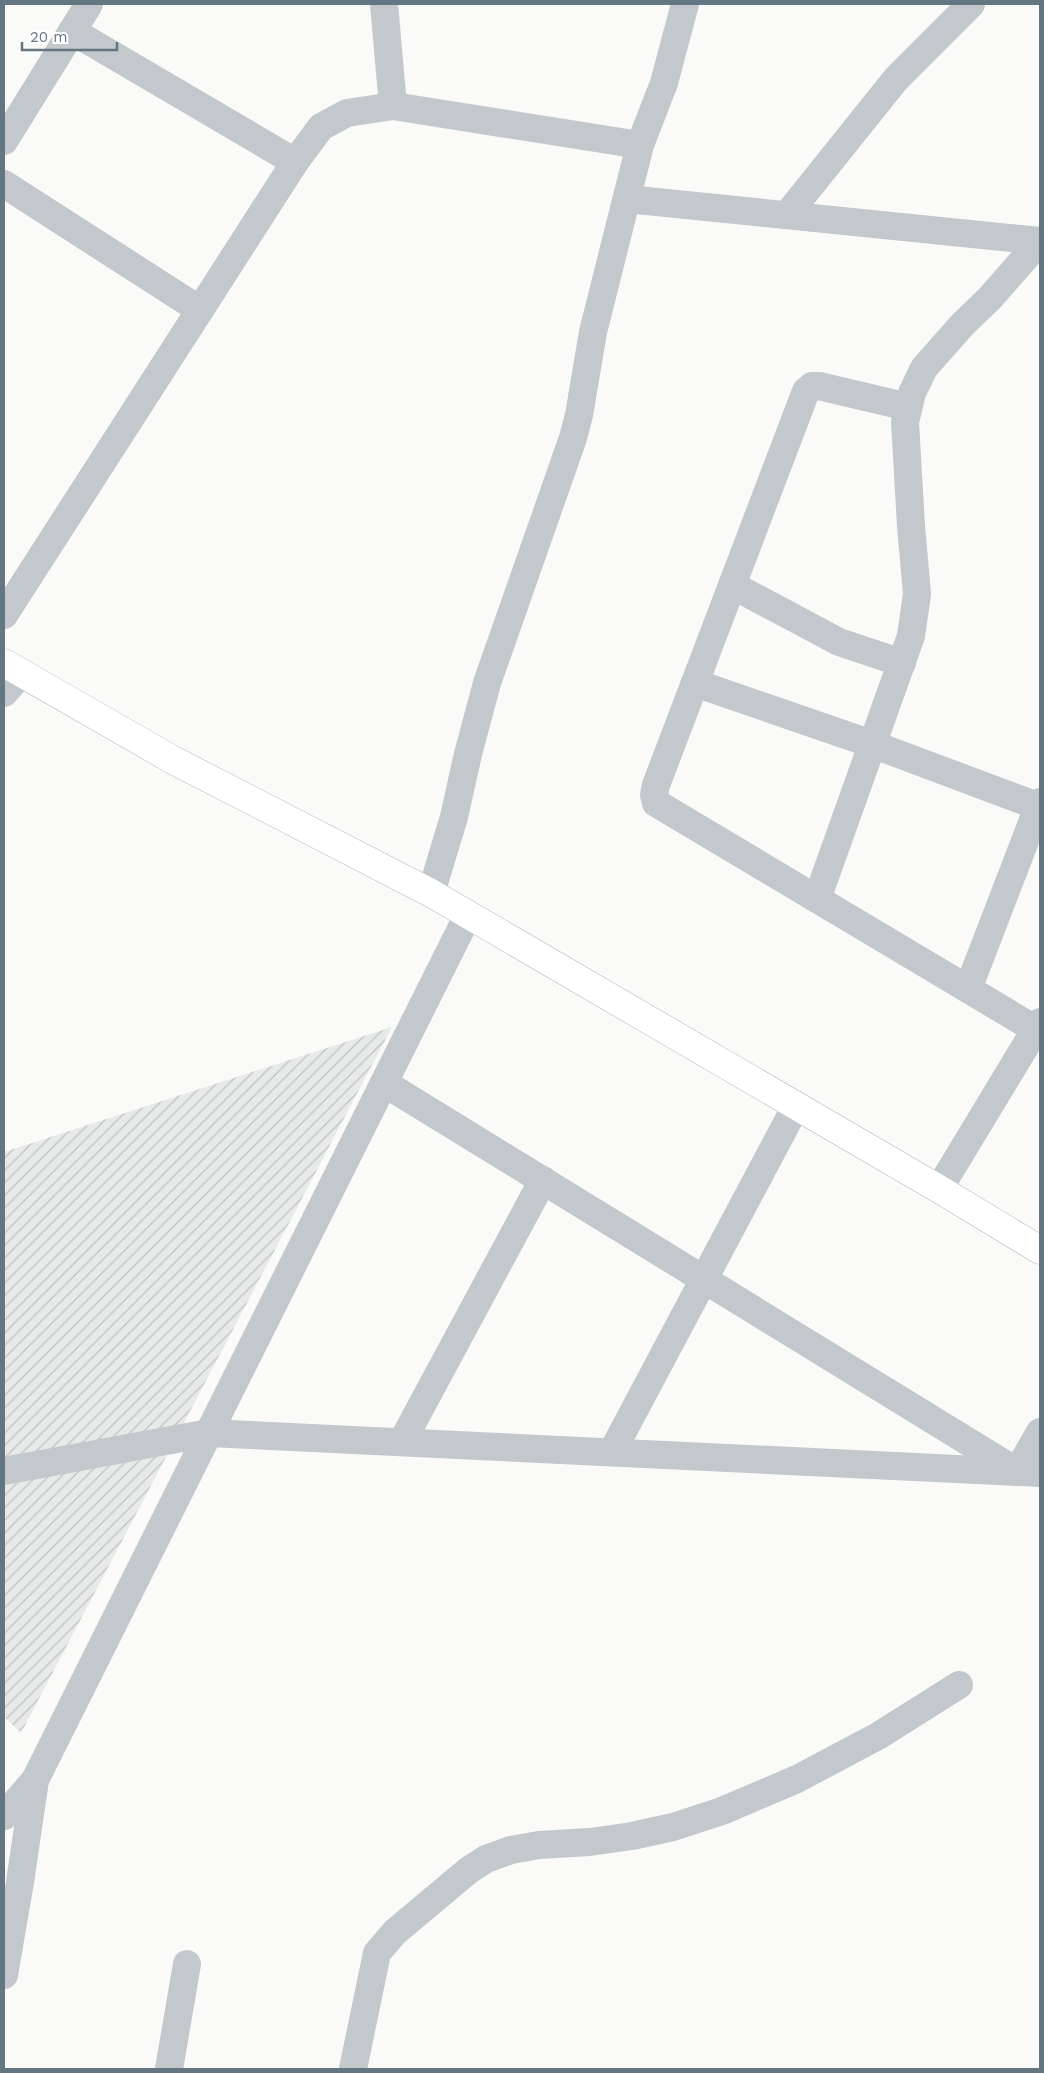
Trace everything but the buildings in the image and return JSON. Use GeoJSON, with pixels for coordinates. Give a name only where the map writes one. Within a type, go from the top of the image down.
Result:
{"type":"FeatureCollection","features":[{"type":"Feature","properties":{"kind":"main road"},"geometry":{"type":"LineString","coordinates":[[13,668],[173,760],[430,893],[939,1189],[1040,1250]]}},
{"type":"Feature","properties":{"kind":"street"},"geometry":{"type":"LineString","coordinates":[[4,141],[88,4]]}},
{"type":"Feature","properties":{"kind":"street"},"geometry":{"type":"LineString","coordinates":[[384,4],[393,106]]}},
{"type":"Feature","properties":{"kind":"street"},"geometry":{"type":"LineString","coordinates":[[430,893],[454,817],[487,683],[573,438],[579,415],[593,332],[640,145],[664,83],[685,4]]}},
{"type":"Feature","properties":{"kind":"street"},"geometry":{"type":"LineString","coordinates":[[786,215],[896,78],[971,4]]}},
{"type":"Feature","properties":{"kind":"street"},"geometry":{"type":"LineString","coordinates":[[72,30],[295,162]]}},
{"type":"Feature","properties":{"kind":"street"},"geometry":{"type":"LineString","coordinates":[[4,615],[295,162],[321,127],[347,113],[393,106],[640,145]]}},
{"type":"Feature","properties":{"kind":"street"},"geometry":{"type":"LineString","coordinates":[[4,184],[200,310]]}},
{"type":"Feature","properties":{"kind":"street"},"geometry":{"type":"LineString","coordinates":[[627,199],[1040,241]]}},
{"type":"Feature","properties":{"kind":"street"},"geometry":{"type":"LineString","coordinates":[[817,899],[911,636],[917,594],[905,422],[912,393],[924,368],[962,325],[990,298],[1040,241]]}},
{"type":"Feature","properties":{"kind":"street"},"geometry":{"type":"LineString","coordinates":[[908,407],[819,386],[812,386],[806,391],[654,794],[656,803],[968,989],[1039,1028],[939,1189]]}},
{"type":"Feature","properties":{"kind":"street"},"geometry":{"type":"LineString","coordinates":[[732,585],[839,642],[902,663]]}},
{"type":"Feature","properties":{"kind":"street"},"geometry":{"type":"LineString","coordinates":[[4,693],[13,668]]}},
{"type":"Feature","properties":{"kind":"street"},"geometry":{"type":"LineString","coordinates":[[695,683],[872,744],[1040,805],[968,989]]}},
{"type":"Feature","properties":{"kind":"street"},"geometry":{"type":"LineString","coordinates":[[4,1816],[35,1780],[468,915]]}},
{"type":"Feature","properties":{"kind":"street"},"geometry":{"type":"LineString","coordinates":[[384,1083],[704,1279],[1029,1472]]}},
{"type":"Feature","properties":{"kind":"street"},"geometry":{"type":"LineString","coordinates":[[612,1452],[796,1106]]}},
{"type":"Feature","properties":{"kind":"street"},"geometry":{"type":"LineString","coordinates":[[402,1442],[543,1180]]}},
{"type":"Feature","properties":{"kind":"street"},"geometry":{"type":"LineString","coordinates":[[1029,1472],[1040,1432]]}},
{"type":"Feature","properties":{"kind":"street"},"geometry":{"type":"LineString","coordinates":[[4,1471],[209,1433],[1029,1472]]}},
{"type":"Feature","properties":{"kind":"street"},"geometry":{"type":"LineString","coordinates":[[353,2069],[377,1953],[395,1932],[469,1870],[486,1859],[511,1850],[539,1844],[590,1842],[632,1836],[674,1827],[722,1811],[796,1779],[878,1736],[959,1685]]}},
{"type":"Feature","properties":{"kind":"street"},"geometry":{"type":"LineString","coordinates":[[4,1975],[35,1780]]}},
{"type":"Feature","properties":{"kind":"street"},"geometry":{"type":"LineString","coordinates":[[169,2069],[187,1964]]}},
{"type":"Feature","properties":{"kind":"shaded area"},"geometry":{"type":"Polygon","coordinates":[[[392,1027],[21,1733],[4,1717],[4,1152],[392,1027]]]}}]}
